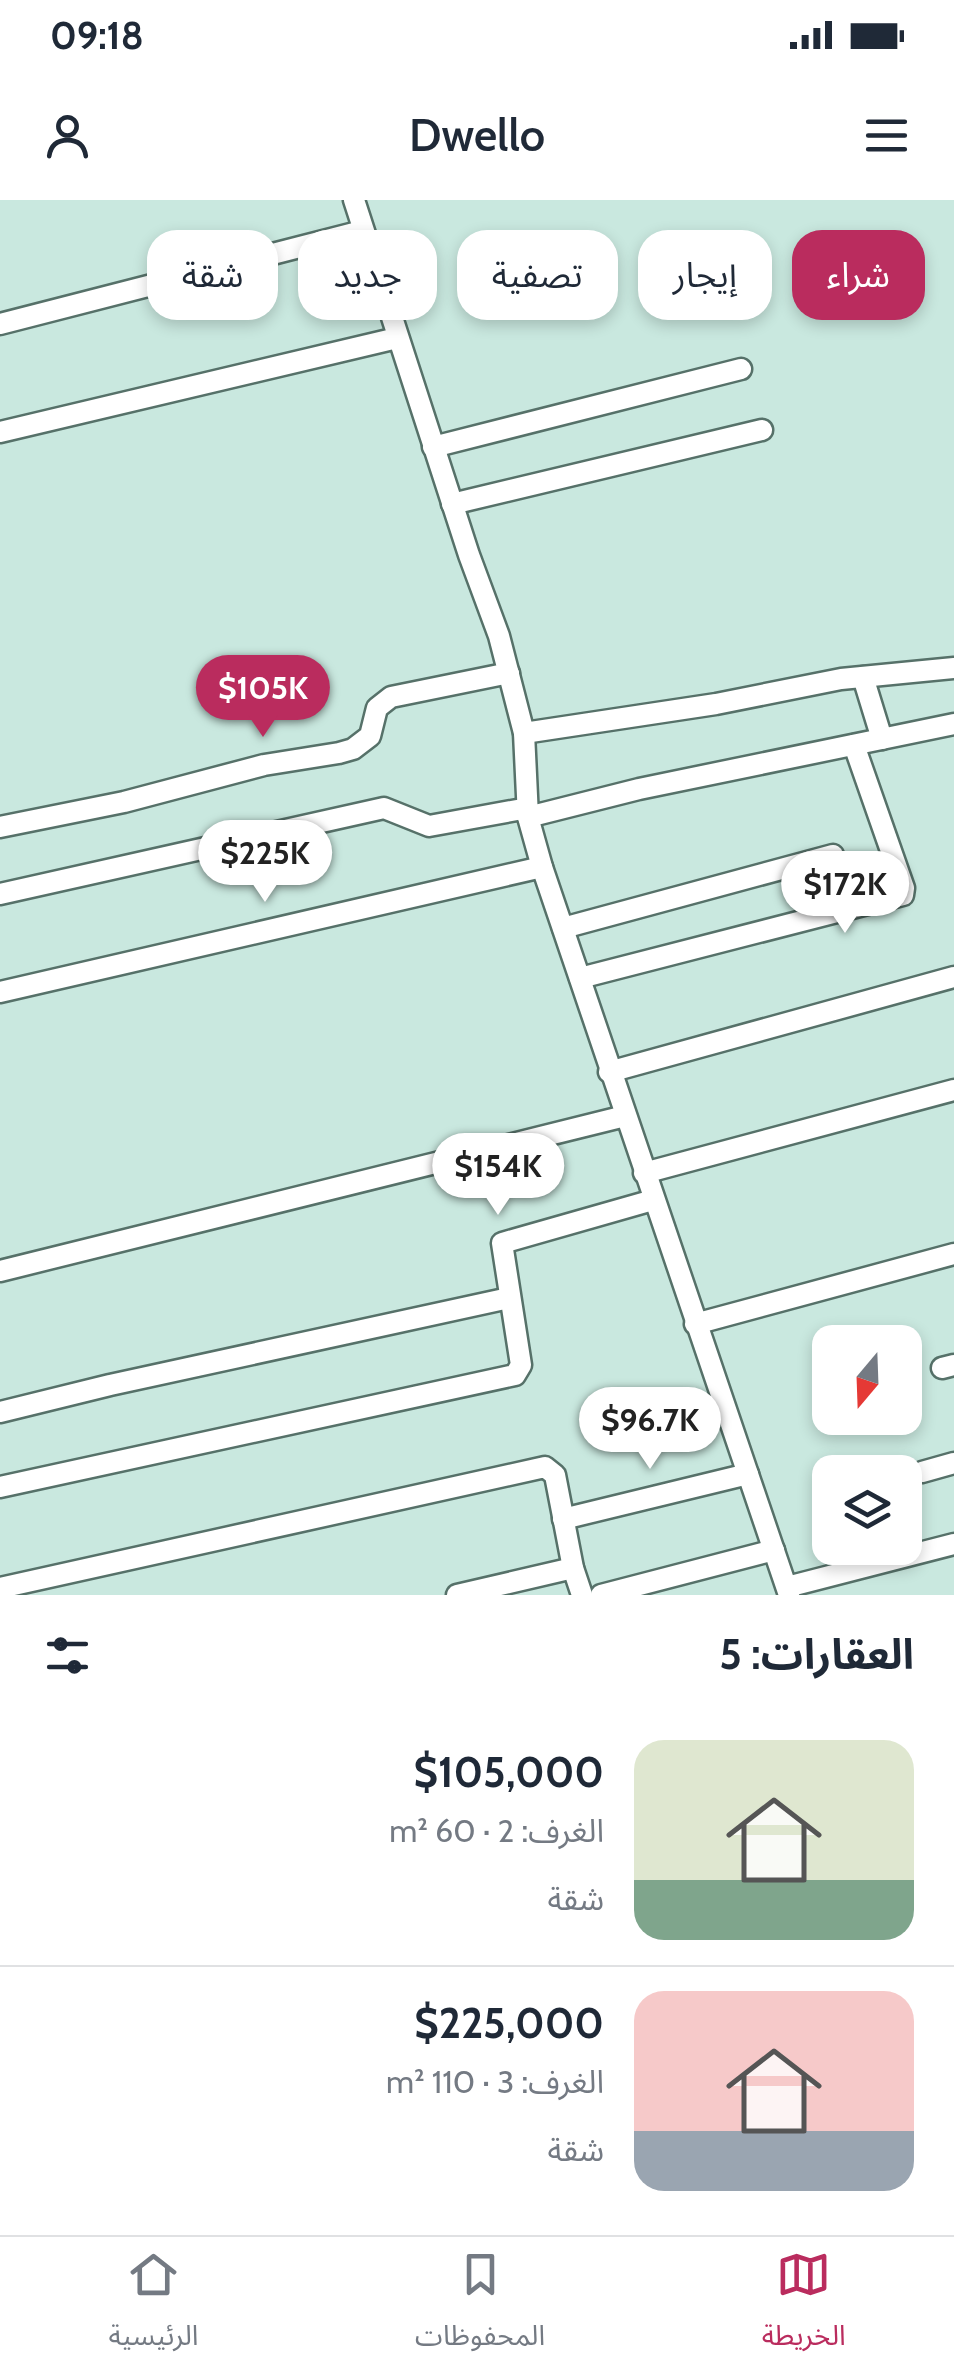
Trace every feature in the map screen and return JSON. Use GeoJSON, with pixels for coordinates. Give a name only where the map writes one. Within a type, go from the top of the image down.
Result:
{"type":"FeatureCollection","features":[{"type":"Feature","properties":{"kind":"street"},"geometry":{"type":"LineString","coordinates":[[354,200],[362,230]]}},
{"type":"Feature","properties":{"kind":"street"},"geometry":{"type":"LineString","coordinates":[[0,324],[298,247]]}},
{"type":"Feature","properties":{"kind":"street"},"geometry":{"type":"LineString","coordinates":[[391,320],[499,636],[524,733],[528,812],[542,867],[788,1591],[954,1544]]}},
{"type":"Feature","properties":{"kind":"street"},"geometry":{"type":"LineString","coordinates":[[0,432],[397,338]]}},
{"type":"Feature","properties":{"kind":"street"},"geometry":{"type":"LineString","coordinates":[[433,447],[741,369]]}},
{"type":"Feature","properties":{"kind":"street"},"geometry":{"type":"LineString","coordinates":[[452,504],[762,430]]}},
{"type":"Feature","properties":{"kind":"street"},"geometry":{"type":"LineString","coordinates":[[524,733],[697,707],[863,676],[954,668]]}},
{"type":"Feature","properties":{"kind":"street"},"geometry":{"type":"LineString","coordinates":[[0,827],[124,802],[264,765],[354,749],[370,736],[377,708],[392,697],[509,674]]}},
{"type":"Feature","properties":{"kind":"street"},"geometry":{"type":"LineString","coordinates":[[863,676],[882,739]]}},
{"type":"Feature","properties":{"kind":"street"},"geometry":{"type":"LineString","coordinates":[[0,894],[384,808],[429,826],[528,812],[954,724]]}},
{"type":"Feature","properties":{"kind":"street"},"geometry":{"type":"LineString","coordinates":[[580,978],[904,896],[854,745]]}},
{"type":"Feature","properties":{"kind":"street"},"geometry":{"type":"LineString","coordinates":[[563,928],[833,855]]}},
{"type":"Feature","properties":{"kind":"street"},"geometry":{"type":"LineString","coordinates":[[0,992],[542,867]]}},
{"type":"Feature","properties":{"kind":"street"},"geometry":{"type":"LineString","coordinates":[[609,1072],[954,976]]}},
{"type":"Feature","properties":{"kind":"street"},"geometry":{"type":"LineString","coordinates":[[644,1172],[954,1090]]}},
{"type":"Feature","properties":{"kind":"street"},"geometry":{"type":"LineString","coordinates":[[0,1271],[624,1116]]}},
{"type":"Feature","properties":{"kind":"street"},"geometry":{"type":"LineString","coordinates":[[0,1487],[515,1375],[522,1365],[500,1249],[504,1242],[653,1200]]}},
{"type":"Feature","properties":{"kind":"street"},"geometry":{"type":"LineString","coordinates":[[695,1324],[954,1254]]}},
{"type":"Feature","properties":{"kind":"street"},"geometry":{"type":"LineString","coordinates":[[0,1412],[509,1298]]}},
{"type":"Feature","properties":{"kind":"street"},"geometry":{"type":"LineString","coordinates":[[922,1472],[954,1463]]}},
{"type":"Feature","properties":{"kind":"street"},"geometry":{"type":"LineString","coordinates":[[0,1588],[546,1467],[555,1476],[582,1595]]}},
{"type":"Feature","properties":{"kind":"street"},"geometry":{"type":"LineString","coordinates":[[564,1519],[748,1474]]}},
{"type":"Feature","properties":{"kind":"street"},"geometry":{"type":"LineString","coordinates":[[601,1595],[774,1550]]}},
{"type":"Feature","properties":{"kind":"street"},"geometry":{"type":"LineString","coordinates":[[457,1595],[573,1568]]}}]}
